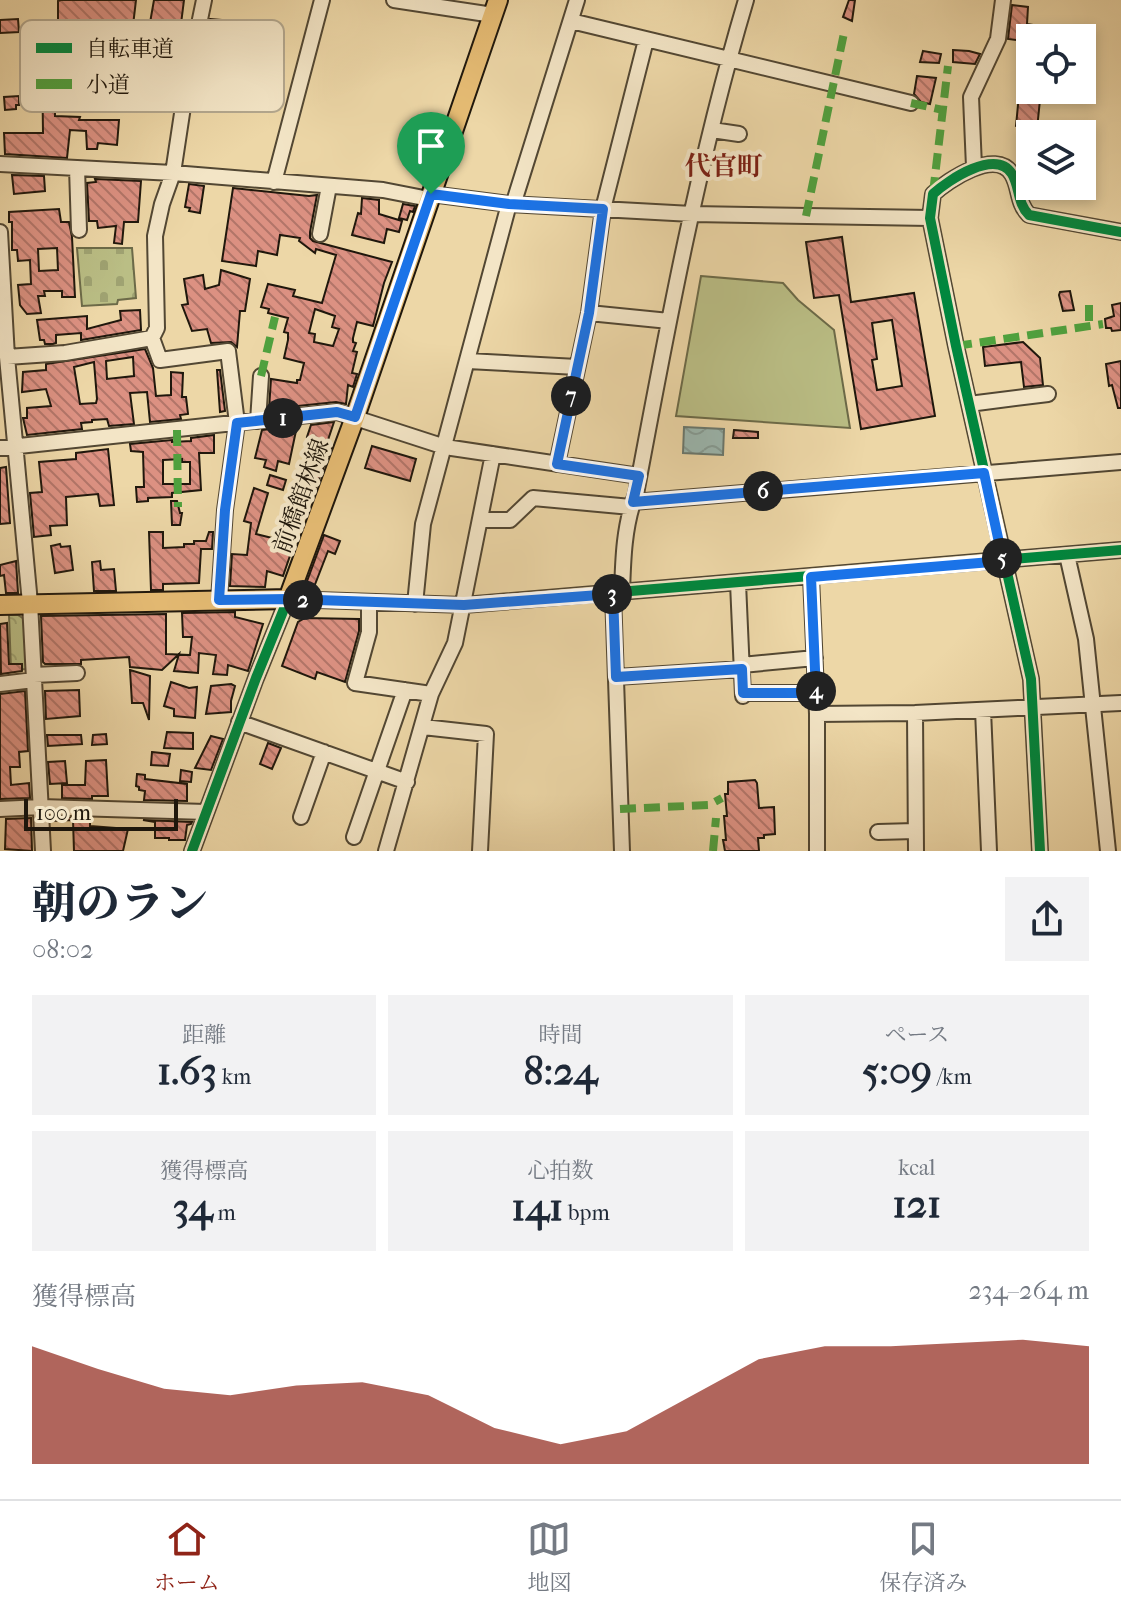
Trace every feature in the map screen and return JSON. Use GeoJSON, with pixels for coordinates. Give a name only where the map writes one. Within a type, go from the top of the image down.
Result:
{"type":"FeatureCollection","features":[{"type":"Feature","properties":{"kind":"main road","name":"前橋館林線"},"geometry":{"type":"LineString","coordinates":[[288,599],[355,417],[496,8]]}},
{"type":"Feature","properties":{"kind":"main road"},"geometry":{"type":"LineString","coordinates":[[0,605],[288,599]]}},
{"type":"Feature","properties":{"kind":"street"},"geometry":{"type":"LineString","coordinates":[[200,20],[204,0]]}},
{"type":"Feature","properties":{"kind":"street"},"geometry":{"type":"LineString","coordinates":[[274,182],[322,0]]}},
{"type":"Feature","properties":{"kind":"street"},"geometry":{"type":"LineString","coordinates":[[394,0],[496,8]]}},
{"type":"Feature","properties":{"kind":"street"},"geometry":{"type":"LineString","coordinates":[[415,604],[423,524],[511,204],[577,0]]}},
{"type":"Feature","properties":{"kind":"street"},"geometry":{"type":"LineString","coordinates":[[622,851],[616,677],[618,593],[632,504],[692,214],[728,60],[746,0]]}},
{"type":"Feature","properties":{"kind":"street"},"geometry":{"type":"LineString","coordinates":[[974,167],[971,97],[998,39],[1003,0]]}},
{"type":"Feature","properties":{"kind":"street"},"geometry":{"type":"LineString","coordinates":[[571,21],[911,103]]}},
{"type":"Feature","properties":{"kind":"street"},"geometry":{"type":"LineString","coordinates":[[557,464],[589,313],[603,209],[646,40]]}},
{"type":"Feature","properties":{"kind":"street"},"geometry":{"type":"LineString","coordinates":[[182,112],[173,173],[155,236],[157,328],[152,338],[160,360],[228,351],[237,423],[225,510],[219,600]]}},
{"type":"Feature","properties":{"kind":"street"},"geometry":{"type":"LineString","coordinates":[[712,130],[739,134]]}},
{"type":"Feature","properties":{"kind":"street"},"geometry":{"type":"LineString","coordinates":[[0,164],[173,173],[511,204],[692,214],[930,218]]}},
{"type":"Feature","properties":{"kind":"street"},"geometry":{"type":"LineString","coordinates":[[1040,851],[1034,707],[1029,668],[1003,561],[930,218],[933,194],[949,179],[974,167],[1006,167],[1014,176],[1023,209],[1035,218],[1121,232]]}},
{"type":"Feature","properties":{"kind":"street"},"geometry":{"type":"LineString","coordinates":[[77,168],[79,230]]}},
{"type":"Feature","properties":{"kind":"street"},"geometry":{"type":"LineString","coordinates":[[320,234],[329,186]]}},
{"type":"Feature","properties":{"kind":"street"},"geometry":{"type":"LineString","coordinates":[[0,232],[8,448],[30,603],[43,851]]}},
{"type":"Feature","properties":{"kind":"street"},"geometry":{"type":"LineString","coordinates":[[589,313],[669,321]]}},
{"type":"Feature","properties":{"kind":"street"},"geometry":{"type":"LineString","coordinates":[[7,357],[65,353],[152,338]]}},
{"type":"Feature","properties":{"kind":"street"},"geometry":{"type":"LineString","coordinates":[[468,361],[577,367]]}},
{"type":"Feature","properties":{"kind":"street"},"geometry":{"type":"LineString","coordinates":[[258,421],[261,376]]}},
{"type":"Feature","properties":{"kind":"street"},"geometry":{"type":"LineString","coordinates":[[969,404],[1048,394]]}},
{"type":"Feature","properties":{"kind":"street"},"geometry":{"type":"LineString","coordinates":[[8,448],[337,412],[445,447],[639,476]]}},
{"type":"Feature","properties":{"kind":"street"},"geometry":{"type":"LineString","coordinates":[[386,851],[431,694],[455,643],[493,454]]}},
{"type":"Feature","properties":{"kind":"street"},"geometry":{"type":"LineString","coordinates":[[480,520],[510,520],[533,498],[632,504],[1121,462]]}},
{"type":"Feature","properties":{"kind":"street"},"geometry":{"type":"LineString","coordinates":[[192,851],[288,599],[464,605],[1121,550]]}},
{"type":"Feature","properties":{"kind":"street"},"geometry":{"type":"LineString","coordinates":[[1067,555],[1086,639],[1108,851]]}},
{"type":"Feature","properties":{"kind":"street"},"geometry":{"type":"LineString","coordinates":[[811,577],[817,714],[817,851]]}},
{"type":"Feature","properties":{"kind":"street"},"geometry":{"type":"LineString","coordinates":[[738,583],[743,695],[816,693]]}},
{"type":"Feature","properties":{"kind":"street"},"geometry":{"type":"LineString","coordinates":[[369,603],[369,632],[355,683],[431,694]]}},
{"type":"Feature","properties":{"kind":"street"},"geometry":{"type":"LineString","coordinates":[[616,677],[815,658]]}},
{"type":"Feature","properties":{"kind":"street"},"geometry":{"type":"LineString","coordinates":[[0,684],[77,673]]}},
{"type":"Feature","properties":{"kind":"street"},"geometry":{"type":"LineString","coordinates":[[354,837],[405,690]]}},
{"type":"Feature","properties":{"kind":"street"},"geometry":{"type":"LineString","coordinates":[[817,714],[915,713],[1121,703]]}},
{"type":"Feature","properties":{"kind":"street"},"geometry":{"type":"LineString","coordinates":[[983,710],[989,851]]}},
{"type":"Feature","properties":{"kind":"street"},"geometry":{"type":"LineString","coordinates":[[915,713],[916,851]]}},
{"type":"Feature","properties":{"kind":"street"},"geometry":{"type":"LineString","coordinates":[[239,722],[407,782]]}},
{"type":"Feature","properties":{"kind":"street"},"geometry":{"type":"LineString","coordinates":[[423,727],[486,734],[480,851]]}},
{"type":"Feature","properties":{"kind":"street"},"geometry":{"type":"LineString","coordinates":[[301,817],[324,752]]}},
{"type":"Feature","properties":{"kind":"street"},"geometry":{"type":"LineString","coordinates":[[0,809],[41,807],[206,812]]}},
{"type":"Feature","properties":{"kind":"street"},"geometry":{"type":"LineString","coordinates":[[878,832],[915,831]]}},
{"type":"Feature","properties":{"kind":"green space"},"geometry":{"type":"Polygon","coordinates":[[[77,248],[132,248],[136,298],[118,300],[117,304],[82,306],[77,248]]]}},
{"type":"Feature","properties":{"kind":"green space"},"geometry":{"type":"Polygon","coordinates":[[[701,276],[783,283],[834,330],[850,428],[676,416],[701,276]]]}},
{"type":"Feature","properties":{"kind":"green space"},"geometry":{"type":"Polygon","coordinates":[[[9,615],[24,619],[26,669],[11,670],[9,615]]]}},
{"type":"Feature","properties":{"kind":"water"},"geometry":{"type":"Polygon","coordinates":[[[684,427],[724,429],[723,455],[683,453],[684,427]]]}},
{"type":"Feature","properties":{"kind":"building"},"geometry":{"type":"Polygon","coordinates":[[[136,0],[134,20],[58,20],[58,1],[136,0]]]}},
{"type":"Feature","properties":{"kind":"building"},"geometry":{"type":"Polygon","coordinates":[[[154,0],[184,0],[182,20],[150,20],[154,0]]]}},
{"type":"Feature","properties":{"kind":"building"},"geometry":{"type":"Polygon","coordinates":[[[849,0],[855,0],[852,21],[843,17],[849,0]]]}},
{"type":"Feature","properties":{"kind":"building"},"geometry":{"type":"Polygon","coordinates":[[[1012,5],[1028,7],[1027,24],[1016,24],[1016,40],[1008,39],[1012,5]]]}},
{"type":"Feature","properties":{"kind":"building"},"geometry":{"type":"Polygon","coordinates":[[[18,19],[19,32],[0,33],[0,20],[18,19]]]}},
{"type":"Feature","properties":{"kind":"building"},"geometry":{"type":"Polygon","coordinates":[[[953,50],[980,54],[975,64],[953,62],[953,50]]]}},
{"type":"Feature","properties":{"kind":"building"},"geometry":{"type":"Polygon","coordinates":[[[923,51],[941,54],[939,63],[920,62],[923,51]]]}},
{"type":"Feature","properties":{"kind":"building"},"geometry":{"type":"Polygon","coordinates":[[[917,76],[936,78],[930,104],[921,102],[914,94],[917,76]]]}},
{"type":"Feature","properties":{"kind":"building"},"geometry":{"type":"Polygon","coordinates":[[[19,96],[16,109],[5,110],[4,97],[19,96]]]}},
{"type":"Feature","properties":{"kind":"building"},"geometry":{"type":"Polygon","coordinates":[[[1018,104],[1040,104],[1038,120],[1017,120],[1018,104]]]}},
{"type":"Feature","properties":{"kind":"building"},"geometry":{"type":"Polygon","coordinates":[[[43,112],[80,117],[79,120],[119,120],[117,145],[98,143],[97,149],[87,149],[86,131],[70,130],[67,158],[5,154],[4,133],[43,133],[43,112]]]}},
{"type":"Feature","properties":{"kind":"building"},"geometry":{"type":"Polygon","coordinates":[[[12,175],[44,176],[45,191],[14,194],[12,175]]]}},
{"type":"Feature","properties":{"kind":"building"},"geometry":{"type":"Polygon","coordinates":[[[95,179],[141,181],[138,222],[124,222],[122,244],[114,243],[116,226],[98,228],[97,221],[89,221],[87,183],[96,182],[95,179]]]}},
{"type":"Feature","properties":{"kind":"building"},"geometry":{"type":"Polygon","coordinates":[[[189,184],[204,186],[200,213],[185,207],[189,184]]]}},
{"type":"Feature","properties":{"kind":"building"},"geometry":{"type":"Polygon","coordinates":[[[233,188],[317,195],[310,232],[313,241],[392,262],[373,326],[357,322],[353,351],[357,352],[352,373],[357,374],[353,387],[348,385],[346,404],[336,402],[269,409],[271,379],[297,383],[304,363],[284,358],[288,333],[284,332],[288,318],[268,313],[269,309],[261,307],[268,284],[295,290],[293,296],[322,303],[336,255],[316,249],[315,253],[299,241],[300,238],[280,235],[277,255],[258,251],[256,266],[222,261],[233,188]],[[315,309],[309,333],[315,334],[314,342],[333,346],[339,329],[332,327],[335,316],[315,309]]]}},
{"type":"Feature","properties":{"kind":"building"},"geometry":{"type":"Polygon","coordinates":[[[362,198],[379,200],[379,214],[402,221],[399,232],[387,229],[384,243],[352,235],[358,213],[361,214],[362,198]]]}},
{"type":"Feature","properties":{"kind":"building"},"geometry":{"type":"Polygon","coordinates":[[[403,204],[415,206],[407,220],[399,218],[403,204]]]}},
{"type":"Feature","properties":{"kind":"building"},"geometry":{"type":"Polygon","coordinates":[[[59,209],[61,222],[69,222],[72,237],[75,297],[62,297],[62,291],[44,291],[45,296],[38,296],[41,313],[27,314],[20,305],[18,285],[31,284],[30,260],[18,261],[17,250],[12,250],[9,212],[59,209]],[[57,248],[38,249],[39,271],[58,270],[57,248]]]}},
{"type":"Feature","properties":{"kind":"building"},"geometry":{"type":"Polygon","coordinates":[[[842,237],[851,302],[914,293],[935,416],[861,429],[839,295],[814,298],[806,242],[842,237]],[[892,320],[872,323],[877,359],[872,360],[877,390],[902,386],[892,320]]]}},
{"type":"Feature","properties":{"kind":"building"},"geometry":{"type":"Polygon","coordinates":[[[221,270],[250,279],[245,311],[240,311],[237,347],[231,342],[211,343],[207,329],[192,331],[182,305],[188,304],[184,279],[203,275],[205,289],[219,285],[221,270]]]}},
{"type":"Feature","properties":{"kind":"building"},"geometry":{"type":"Polygon","coordinates":[[[1070,291],[1074,310],[1063,311],[1060,292],[1070,291]]]}},
{"type":"Feature","properties":{"kind":"building"},"geometry":{"type":"Polygon","coordinates":[[[1121,303],[1121,330],[1112,331],[1106,328],[1105,319],[1114,316],[1112,305],[1121,303]]]}},
{"type":"Feature","properties":{"kind":"building"},"geometry":{"type":"Polygon","coordinates":[[[140,310],[141,330],[81,340],[81,333],[56,335],[56,343],[53,344],[40,340],[37,320],[87,316],[87,329],[121,320],[120,311],[140,310]]]}},
{"type":"Feature","properties":{"kind":"building"},"geometry":{"type":"Polygon","coordinates":[[[1023,342],[1040,358],[1043,385],[1024,387],[1021,362],[985,366],[983,347],[1023,342]]]}},
{"type":"Feature","properties":{"kind":"building"},"geometry":{"type":"Polygon","coordinates":[[[145,349],[153,368],[156,396],[171,395],[171,372],[183,373],[182,397],[186,397],[188,414],[180,415],[181,419],[150,422],[147,392],[130,393],[134,424],[109,426],[107,419],[92,420],[81,423],[82,429],[27,435],[23,418],[27,418],[27,408],[51,406],[46,389],[22,392],[23,372],[46,370],[46,364],[145,349]],[[133,357],[106,361],[107,379],[134,376],[133,357]],[[94,362],[74,367],[80,404],[96,403],[94,362]]]}},
{"type":"Feature","properties":{"kind":"building"},"geometry":{"type":"Polygon","coordinates":[[[1121,361],[1121,408],[1118,408],[1112,385],[1109,386],[1106,364],[1121,361]]]}},
{"type":"Feature","properties":{"kind":"building"},"geometry":{"type":"Polygon","coordinates":[[[217,370],[220,370],[225,411],[220,412],[217,370]]]}},
{"type":"Feature","properties":{"kind":"building"},"geometry":{"type":"Polygon","coordinates":[[[334,422],[326,446],[331,448],[314,492],[296,486],[312,439],[307,437],[311,425],[334,422]]]}},
{"type":"Feature","properties":{"kind":"building"},"geometry":{"type":"Polygon","coordinates":[[[297,426],[289,464],[278,461],[276,471],[264,467],[266,460],[255,458],[262,430],[297,426]]]}},
{"type":"Feature","properties":{"kind":"building"},"geometry":{"type":"Polygon","coordinates":[[[734,430],[758,432],[758,438],[733,438],[734,430]]]}},
{"type":"Feature","properties":{"kind":"building"},"geometry":{"type":"Polygon","coordinates":[[[214,435],[214,453],[199,453],[201,490],[137,502],[136,487],[144,487],[143,452],[131,451],[130,444],[191,441],[191,438],[214,435]],[[182,459],[163,460],[163,484],[190,484],[190,462],[182,462],[182,459]]]}},
{"type":"Feature","properties":{"kind":"building"},"geometry":{"type":"Polygon","coordinates":[[[372,446],[416,459],[410,481],[365,468],[372,446]]]}},
{"type":"Feature","properties":{"kind":"building"},"geometry":{"type":"Polygon","coordinates":[[[108,449],[114,505],[100,506],[98,494],[66,497],[67,525],[50,526],[51,535],[34,537],[30,493],[42,492],[39,462],[76,459],[76,453],[108,449]]]}},
{"type":"Feature","properties":{"kind":"building"},"geometry":{"type":"Polygon","coordinates":[[[6,467],[10,523],[0,524],[0,468],[6,467]]]}},
{"type":"Feature","properties":{"kind":"building"},"geometry":{"type":"Polygon","coordinates":[[[270,475],[286,480],[283,490],[267,485],[270,475]]]}},
{"type":"Feature","properties":{"kind":"building"},"geometry":{"type":"Polygon","coordinates":[[[254,488],[268,493],[256,534],[293,547],[283,576],[267,571],[265,587],[230,586],[232,554],[247,555],[251,523],[244,521],[254,488]]]}},
{"type":"Feature","properties":{"kind":"building"},"geometry":{"type":"Polygon","coordinates":[[[171,501],[177,501],[182,513],[180,525],[172,525],[171,501]]]}},
{"type":"Feature","properties":{"kind":"building"},"geometry":{"type":"Polygon","coordinates":[[[149,532],[163,532],[163,548],[206,541],[209,532],[213,532],[212,549],[201,549],[199,583],[163,584],[163,590],[151,590],[149,532]]]}},
{"type":"Feature","properties":{"kind":"building"},"geometry":{"type":"Polygon","coordinates":[[[324,535],[340,541],[335,554],[328,551],[314,587],[306,584],[324,535]]]}},
{"type":"Feature","properties":{"kind":"building"},"geometry":{"type":"Polygon","coordinates":[[[60,544],[61,547],[70,546],[73,570],[55,573],[51,546],[60,544]]]}},
{"type":"Feature","properties":{"kind":"building"},"geometry":{"type":"Polygon","coordinates":[[[16,561],[18,593],[6,593],[0,565],[16,561]]]}},
{"type":"Feature","properties":{"kind":"building"},"geometry":{"type":"Polygon","coordinates":[[[100,561],[101,570],[114,569],[116,591],[94,591],[92,562],[100,561]]]}},
{"type":"Feature","properties":{"kind":"building"},"geometry":{"type":"Polygon","coordinates":[[[235,612],[235,617],[263,624],[248,671],[228,665],[227,675],[213,674],[216,655],[199,653],[198,673],[174,671],[179,655],[190,655],[192,637],[183,637],[182,613],[235,612]]]}},
{"type":"Feature","properties":{"kind":"building"},"geometry":{"type":"Polygon","coordinates":[[[166,614],[166,654],[178,655],[162,670],[130,667],[129,657],[81,660],[81,664],[45,664],[41,616],[166,614]]]}},
{"type":"Feature","properties":{"kind":"building"},"geometry":{"type":"Polygon","coordinates":[[[305,618],[359,619],[359,631],[345,682],[317,672],[315,679],[282,666],[298,622],[305,618]]]}},
{"type":"Feature","properties":{"kind":"building"},"geometry":{"type":"Polygon","coordinates":[[[7,623],[9,664],[22,664],[22,671],[1,674],[0,624],[7,623]]]}},
{"type":"Feature","properties":{"kind":"building"},"geometry":{"type":"Polygon","coordinates":[[[130,670],[150,676],[149,720],[143,703],[132,703],[130,670]]]}},
{"type":"Feature","properties":{"kind":"building"},"geometry":{"type":"Polygon","coordinates":[[[171,682],[189,688],[197,687],[195,718],[174,716],[174,709],[164,706],[171,682]]]}},
{"type":"Feature","properties":{"kind":"building"},"geometry":{"type":"Polygon","coordinates":[[[211,686],[235,686],[231,712],[206,714],[211,686]]]}},
{"type":"Feature","properties":{"kind":"building"},"geometry":{"type":"Polygon","coordinates":[[[79,690],[80,716],[46,719],[45,691],[79,690]]]}},
{"type":"Feature","properties":{"kind":"building"},"geometry":{"type":"Polygon","coordinates":[[[25,691],[28,751],[19,752],[20,767],[10,767],[11,785],[29,783],[30,798],[0,799],[0,694],[25,691]]]}},
{"type":"Feature","properties":{"kind":"building"},"geometry":{"type":"Polygon","coordinates":[[[167,732],[193,733],[193,749],[164,748],[167,732]]]}},
{"type":"Feature","properties":{"kind":"building"},"geometry":{"type":"Polygon","coordinates":[[[106,734],[107,744],[92,745],[93,735],[106,734]]]}},
{"type":"Feature","properties":{"kind":"building"},"geometry":{"type":"Polygon","coordinates":[[[47,735],[81,735],[82,744],[48,746],[47,735]]]}},
{"type":"Feature","properties":{"kind":"building"},"geometry":{"type":"Polygon","coordinates":[[[211,736],[223,739],[211,770],[195,768],[211,736]]]}},
{"type":"Feature","properties":{"kind":"building"},"geometry":{"type":"Polygon","coordinates":[[[268,743],[281,748],[272,769],[260,764],[268,743]]]}},
{"type":"Feature","properties":{"kind":"building"},"geometry":{"type":"Polygon","coordinates":[[[152,752],[170,754],[168,766],[151,765],[152,752]]]}},
{"type":"Feature","properties":{"kind":"building"},"geometry":{"type":"Polygon","coordinates":[[[106,760],[108,796],[62,798],[62,785],[85,785],[86,761],[106,760]]]}},
{"type":"Feature","properties":{"kind":"building"},"geometry":{"type":"Polygon","coordinates":[[[65,761],[67,783],[50,784],[48,762],[65,761]]]}},
{"type":"Feature","properties":{"kind":"building"},"geometry":{"type":"Polygon","coordinates":[[[181,770],[192,772],[191,782],[180,781],[181,770]]]}},
{"type":"Feature","properties":{"kind":"building"},"geometry":{"type":"Polygon","coordinates":[[[137,774],[145,775],[145,779],[187,784],[187,801],[144,800],[145,791],[136,786],[137,774]]]}},
{"type":"Feature","properties":{"kind":"building"},"geometry":{"type":"Polygon","coordinates":[[[755,780],[759,808],[774,807],[775,834],[758,838],[759,851],[725,851],[724,816],[727,816],[725,794],[728,794],[728,782],[755,780]]]}},
{"type":"Feature","properties":{"kind":"building"},"geometry":{"type":"Polygon","coordinates":[[[51,817],[90,818],[90,826],[128,829],[123,851],[74,851],[73,820],[51,821],[51,817]]]}},
{"type":"Feature","properties":{"kind":"building"},"geometry":{"type":"Polygon","coordinates":[[[31,818],[32,851],[5,849],[6,819],[31,818]]]}},
{"type":"Feature","properties":{"kind":"building"},"geometry":{"type":"Polygon","coordinates":[[[143,820],[192,822],[187,825],[185,840],[169,840],[155,838],[155,822],[143,820]]]}},
{"type":"Feature","properties":{"kind":"marked path"},"geometry":{"type":"LineString","coordinates":[[806,216],[844,33]]}},
{"type":"Feature","properties":{"kind":"marked path"},"geometry":{"type":"LineString","coordinates":[[933,193],[948,66]]}},
{"type":"Feature","properties":{"kind":"marked path"},"geometry":{"type":"LineString","coordinates":[[911,103],[943,110]]}},
{"type":"Feature","properties":{"kind":"marked path"},"geometry":{"type":"LineString","coordinates":[[1089,305],[1089,326]]}},
{"type":"Feature","properties":{"kind":"marked path"},"geometry":{"type":"LineString","coordinates":[[261,376],[275,317]]}},
{"type":"Feature","properties":{"kind":"marked path"},"geometry":{"type":"LineString","coordinates":[[956,346],[1103,324]]}},
{"type":"Feature","properties":{"kind":"marked path"},"geometry":{"type":"LineString","coordinates":[[177,430],[178,507]]}},
{"type":"Feature","properties":{"kind":"marked path"},"geometry":{"type":"LineString","coordinates":[[620,809],[709,805],[722,798]]}},
{"type":"Feature","properties":{"kind":"marked path"},"geometry":{"type":"LineString","coordinates":[[713,851],[716,818]]}},
{"type":"Feature","properties":{"kind":"cycle path"},"geometry":{"type":"LineString","coordinates":[[1040,851],[1031,679],[930,218],[933,194],[972,169],[995,164],[1005,167],[1012,174],[1022,205],[1029,215],[1121,232]]}},
{"type":"Feature","properties":{"kind":"cycle path"},"geometry":{"type":"LineString","coordinates":[[192,851],[288,599],[464,605],[1121,550]]}},
{"type":"Feature","properties":{"kind":"district","name":"代官町"},"geometry":{"type":"Point","coordinates":[724,166]}},
{"type":"Feature","properties":{"kind":"route"},"geometry":{"type":"LineString","coordinates":[[431,194],[509,204],[603,209],[589,313],[557,464],[639,476],[633,502],[984,473],[1003,561],[811,577],[816,693],[743,693],[742,669],[616,677],[613,594],[464,605],[288,599],[219,600],[225,510],[237,423],[337,412],[355,417],[431,194]]}}]}
